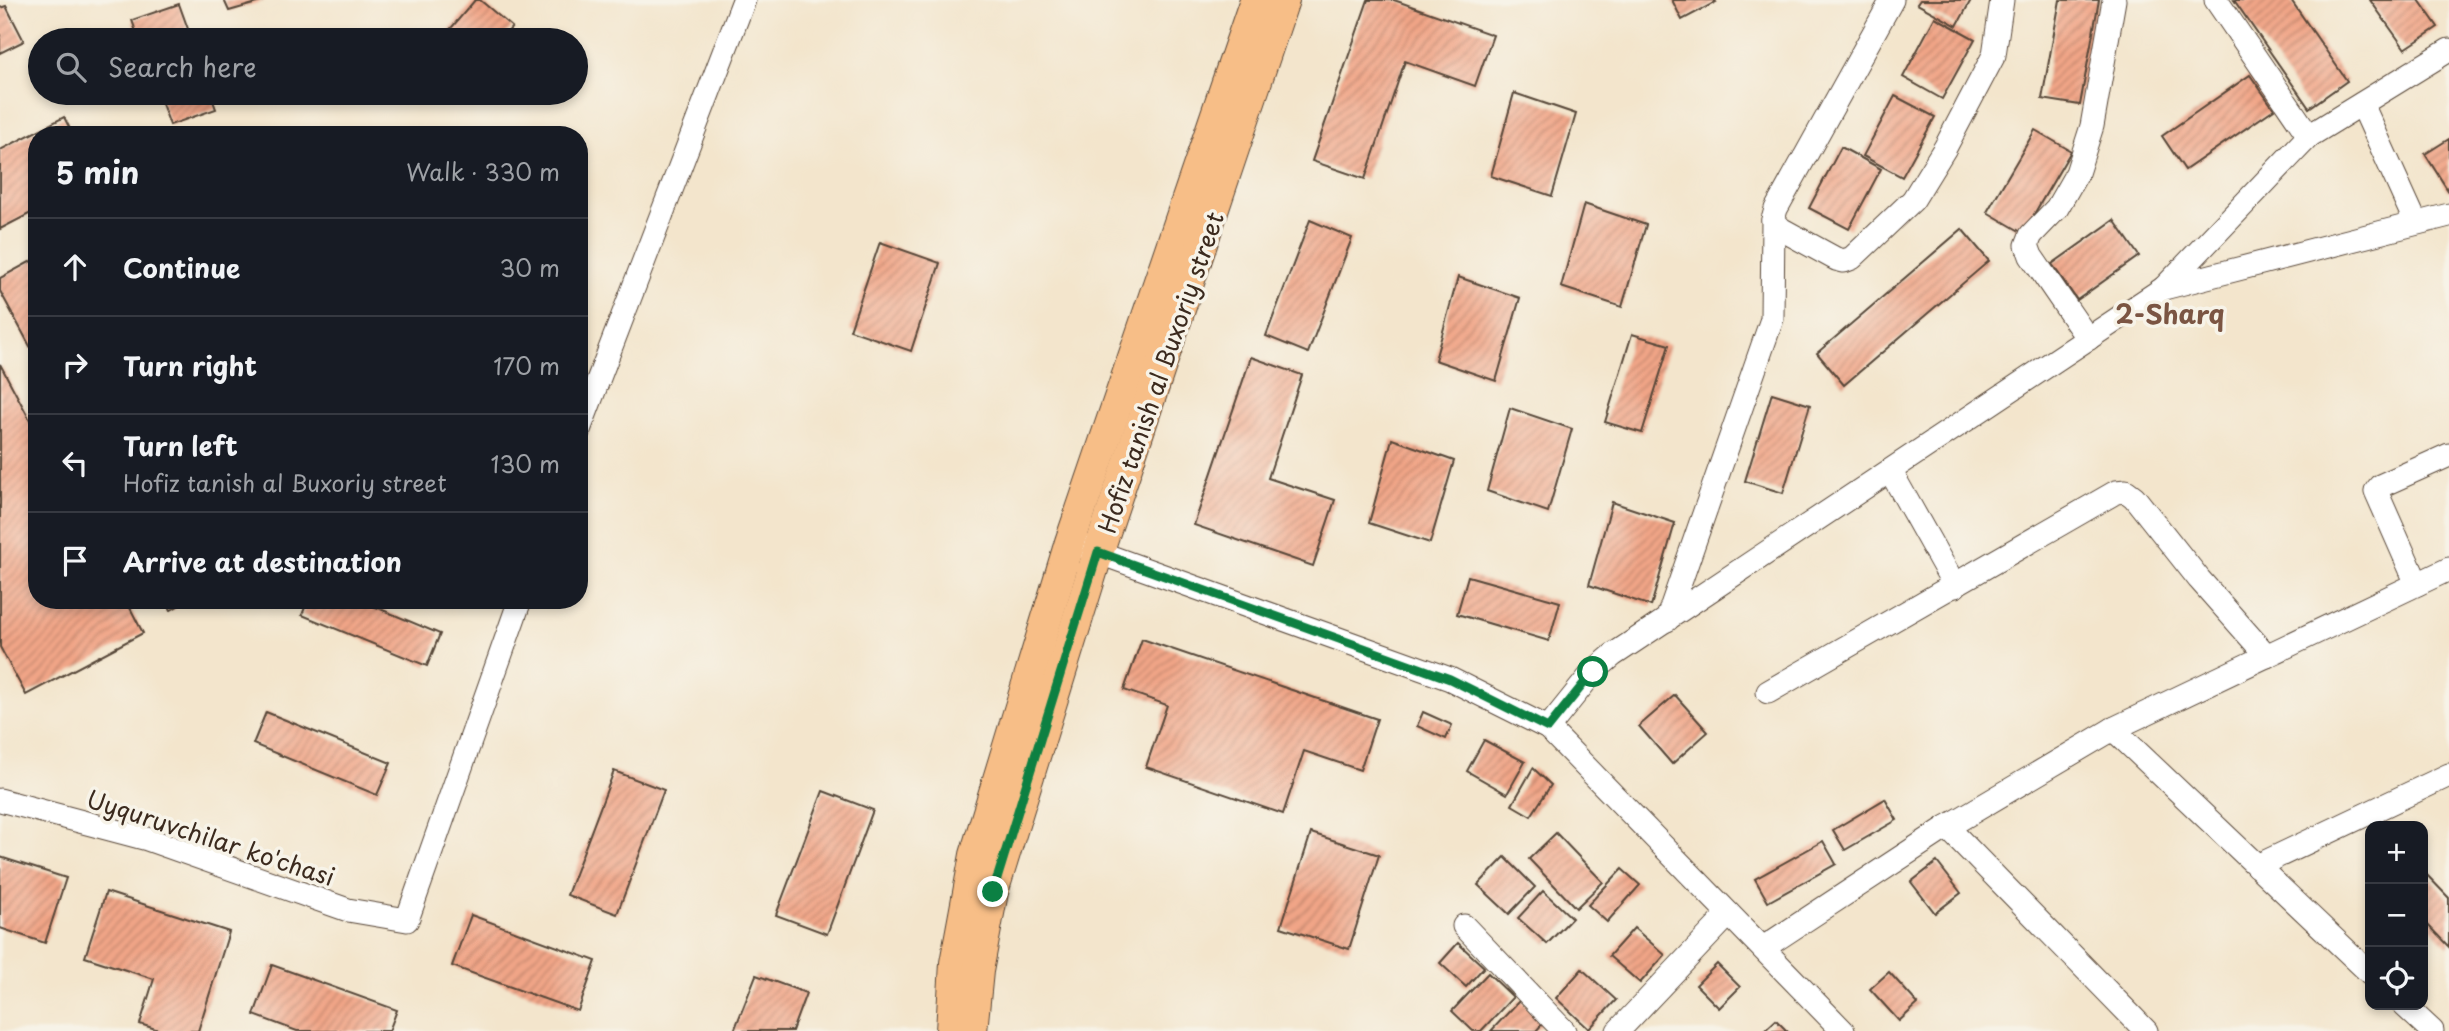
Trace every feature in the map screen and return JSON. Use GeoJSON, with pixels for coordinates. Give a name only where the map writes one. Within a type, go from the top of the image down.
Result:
{"type":"FeatureCollection","features":[{"type":"Feature","properties":{"kind":"main road","name":"Hofiz tanish al Buxoriy street"},"geometry":{"type":"LineString","coordinates":[[951,1031],[954,962],[975,855],[1070,542],[1255,0]]}},
{"type":"Feature","properties":{"kind":"main road","name":"Hofiz tanish al Buxoriy street"},"geometry":{"type":"LineString","coordinates":[[972,1031],[978,971],[993,892],[1098,552],[1284,0]]}},
{"type":"Feature","properties":{"kind":"street"},"geometry":{"type":"LineString","coordinates":[[588,407],[744,0]]}},
{"type":"Feature","properties":{"kind":"street"},"geometry":{"type":"LineString","coordinates":[[1667,620],[1772,319],[1773,220],[1776,209],[1892,0]]}},
{"type":"Feature","properties":{"kind":"street"},"geometry":{"type":"LineString","coordinates":[[1773,220],[1781,229],[1844,261],[1852,258],[1913,200],[1945,148],[1994,55],[2002,0]]}},
{"type":"Feature","properties":{"kind":"street"},"geometry":{"type":"LineString","coordinates":[[2088,339],[2031,256],[2027,245],[2031,235],[2057,208],[2077,173],[2092,126],[2114,0]]}},
{"type":"Feature","properties":{"kind":"street"},"geometry":{"type":"LineString","coordinates":[[2216,0],[2309,136]]}},
{"type":"Feature","properties":{"kind":"street"},"geometry":{"type":"LineString","coordinates":[[1548,728],[1593,672],[2164,288],[2309,136],[2449,50]]}},
{"type":"Feature","properties":{"kind":"street"},"geometry":{"type":"LineString","coordinates":[[2362,104],[2415,222]]}},
{"type":"Feature","properties":{"kind":"street"},"geometry":{"type":"LineString","coordinates":[[2164,288],[2449,215]]}},
{"type":"Feature","properties":{"kind":"street"},"geometry":{"type":"LineString","coordinates":[[2417,584],[2376,491],[2380,486],[2449,455]]}},
{"type":"Feature","properties":{"kind":"street"},"geometry":{"type":"LineString","coordinates":[[1891,471],[1955,586]]}},
{"type":"Feature","properties":{"kind":"street"},"geometry":{"type":"LineString","coordinates":[[1768,692],[2116,492],[2126,491],[2134,497],[2199,579],[2267,656]]}},
{"type":"Feature","properties":{"kind":"street"},"geometry":{"type":"LineString","coordinates":[[1070,542],[1450,679],[1548,728],[1843,1031]]}},
{"type":"Feature","properties":{"kind":"street"},"geometry":{"type":"LineString","coordinates":[[1763,948],[1947,827],[2113,729],[2449,569]]}},
{"type":"Feature","properties":{"kind":"street","name":"Uyquruvchilar ko'chasi"},"geometry":{"type":"LineString","coordinates":[[0,800],[147,839],[348,910],[407,920],[517,609]]}},
{"type":"Feature","properties":{"kind":"street"},"geometry":{"type":"LineString","coordinates":[[2113,729],[2365,968]]}},
{"type":"Feature","properties":{"kind":"street"},"geometry":{"type":"LineString","coordinates":[[2258,866],[2449,775]]}},
{"type":"Feature","properties":{"kind":"street"},"geometry":{"type":"LineString","coordinates":[[1947,827],[2146,1031]]}},
{"type":"Feature","properties":{"kind":"street"},"geometry":{"type":"LineString","coordinates":[[1618,1031],[1729,914]]}},
{"type":"Feature","properties":{"kind":"street"},"geometry":{"type":"LineString","coordinates":[[1464,926],[1564,1031]]}},
{"type":"Feature","properties":{"kind":"street"},"geometry":{"type":"LineString","coordinates":[[2409,1010],[2432,1031]]}},
{"type":"Feature","properties":{"kind":"building"},"geometry":{"type":"Polygon","coordinates":[[[224,0],[264,0],[264,1],[229,11],[224,0]]]}},
{"type":"Feature","properties":{"kind":"building"},"geometry":{"type":"Polygon","coordinates":[[[475,0],[480,0],[512,27],[511,28],[451,28],[475,0]]]}},
{"type":"Feature","properties":{"kind":"building"},"geometry":{"type":"Polygon","coordinates":[[[1368,0],[1394,0],[1493,35],[1475,86],[1405,61],[1365,179],[1312,161],[1368,0]]]}},
{"type":"Feature","properties":{"kind":"building"},"geometry":{"type":"Polygon","coordinates":[[[1672,0],[1714,0],[1716,2],[1682,20],[1672,0]]]}},
{"type":"Feature","properties":{"kind":"building"},"geometry":{"type":"Polygon","coordinates":[[[1920,0],[1971,0],[1957,26],[1917,4],[1920,0]]]}},
{"type":"Feature","properties":{"kind":"building"},"geometry":{"type":"Polygon","coordinates":[[[2060,0],[2099,0],[2080,105],[2042,99],[2060,0]]]}},
{"type":"Feature","properties":{"kind":"building"},"geometry":{"type":"Polygon","coordinates":[[[2234,0],[2291,0],[2347,81],[2309,108],[2234,0]]]}},
{"type":"Feature","properties":{"kind":"building"},"geometry":{"type":"Polygon","coordinates":[[[2370,0],[2419,0],[2438,27],[2405,49],[2370,0]]]}},
{"type":"Feature","properties":{"kind":"building"},"geometry":{"type":"Polygon","coordinates":[[[179,4],[188,28],[135,28],[132,20],[179,4]]]}},
{"type":"Feature","properties":{"kind":"building"},"geometry":{"type":"Polygon","coordinates":[[[6,6],[24,41],[0,53],[0,8],[6,6]]]}},
{"type":"Feature","properties":{"kind":"building"},"geometry":{"type":"Polygon","coordinates":[[[1935,17],[1975,39],[1942,99],[1903,77],[1935,17]]]}},
{"type":"Feature","properties":{"kind":"building"},"geometry":{"type":"Polygon","coordinates":[[[2250,75],[2274,109],[2185,170],[2162,136],[2250,75]]]}},
{"type":"Feature","properties":{"kind":"building"},"geometry":{"type":"Polygon","coordinates":[[[1514,93],[1576,114],[1552,196],[1491,176],[1514,93]]]}},
{"type":"Feature","properties":{"kind":"building"},"geometry":{"type":"Polygon","coordinates":[[[1895,96],[1935,117],[1902,177],[1863,156],[1895,96]]]}},
{"type":"Feature","properties":{"kind":"building"},"geometry":{"type":"Polygon","coordinates":[[[162,105],[214,105],[216,109],[170,125],[162,105]]]}},
{"type":"Feature","properties":{"kind":"building"},"geometry":{"type":"Polygon","coordinates":[[[64,117],[68,126],[47,126],[64,117]]]}},
{"type":"Feature","properties":{"kind":"building"},"geometry":{"type":"Polygon","coordinates":[[[2035,130],[2071,151],[2023,233],[1987,212],[2035,130]]]}},
{"type":"Feature","properties":{"kind":"building"},"geometry":{"type":"Polygon","coordinates":[[[28,136],[28,215],[0,229],[0,150],[28,136]]]}},
{"type":"Feature","properties":{"kind":"building"},"geometry":{"type":"Polygon","coordinates":[[[2449,139],[2449,192],[2425,154],[2449,139]]]}},
{"type":"Feature","properties":{"kind":"building"},"geometry":{"type":"Polygon","coordinates":[[[1841,147],[1881,169],[1849,229],[1809,208],[1841,147]]]}},
{"type":"Feature","properties":{"kind":"building"},"geometry":{"type":"Polygon","coordinates":[[[1584,204],[1646,225],[1622,307],[1561,287],[1584,204]]]}},
{"type":"Feature","properties":{"kind":"building"},"geometry":{"type":"Polygon","coordinates":[[[1310,220],[1352,238],[1308,353],[1266,336],[1310,220]]]}},
{"type":"Feature","properties":{"kind":"building"},"geometry":{"type":"Polygon","coordinates":[[[2114,220],[2139,256],[2077,300],[2052,264],[2114,220]]]}},
{"type":"Feature","properties":{"kind":"building"},"geometry":{"type":"Polygon","coordinates":[[[1962,229],[1989,261],[1844,385],[1817,353],[1962,229]]]}},
{"type":"Feature","properties":{"kind":"building"},"geometry":{"type":"Polygon","coordinates":[[[880,242],[940,263],[911,351],[850,330],[880,242]]]}},
{"type":"Feature","properties":{"kind":"building"},"geometry":{"type":"Polygon","coordinates":[[[28,263],[28,342],[0,291],[0,278],[28,263]]]}},
{"type":"Feature","properties":{"kind":"building"},"geometry":{"type":"Polygon","coordinates":[[[1458,277],[1520,298],[1496,381],[1435,360],[1458,277]]]}},
{"type":"Feature","properties":{"kind":"building"},"geometry":{"type":"Polygon","coordinates":[[[1632,334],[1669,345],[1642,433],[1605,422],[1632,334]]]}},
{"type":"Feature","properties":{"kind":"building"},"geometry":{"type":"Polygon","coordinates":[[[1251,357],[1302,375],[1268,478],[1335,500],[1313,566],[1194,525],[1251,357]]]}},
{"type":"Feature","properties":{"kind":"building"},"geometry":{"type":"Polygon","coordinates":[[[0,364],[28,416],[28,609],[131,609],[143,633],[26,695],[0,647],[0,364]]]}},
{"type":"Feature","properties":{"kind":"building"},"geometry":{"type":"Polygon","coordinates":[[[1772,393],[1810,405],[1783,493],[1745,481],[1772,393]]]}},
{"type":"Feature","properties":{"kind":"building"},"geometry":{"type":"Polygon","coordinates":[[[1510,408],[1572,429],[1548,512],[1487,491],[1510,408]]]}},
{"type":"Feature","properties":{"kind":"building"},"geometry":{"type":"Polygon","coordinates":[[[1392,439],[1454,461],[1430,543],[1369,523],[1392,439]]]}},
{"type":"Feature","properties":{"kind":"building"},"geometry":{"type":"Polygon","coordinates":[[[1612,502],[1675,523],[1651,606],[1589,585],[1612,502]]]}},
{"type":"Feature","properties":{"kind":"building"},"geometry":{"type":"Polygon","coordinates":[[[1468,576],[1560,602],[1549,641],[1457,614],[1468,576]]]}},
{"type":"Feature","properties":{"kind":"building"},"geometry":{"type":"Polygon","coordinates":[[[304,609],[380,609],[440,634],[427,666],[302,615],[304,609]]]}},
{"type":"Feature","properties":{"kind":"building"},"geometry":{"type":"Polygon","coordinates":[[[1142,639],[1377,719],[1360,770],[1304,751],[1283,814],[1146,767],[1167,705],[1124,690],[1142,639]]]}},
{"type":"Feature","properties":{"kind":"building"},"geometry":{"type":"Polygon","coordinates":[[[1675,695],[1708,732],[1672,764],[1639,726],[1675,695]]]}},
{"type":"Feature","properties":{"kind":"building"},"geometry":{"type":"Polygon","coordinates":[[[266,712],[391,763],[377,795],[253,744],[266,712]]]}},
{"type":"Feature","properties":{"kind":"building"},"geometry":{"type":"Polygon","coordinates":[[[1423,712],[1452,725],[1446,739],[1417,726],[1423,712]]]}},
{"type":"Feature","properties":{"kind":"building"},"geometry":{"type":"Polygon","coordinates":[[[1484,740],[1525,762],[1507,794],[1467,771],[1484,740]]]}},
{"type":"Feature","properties":{"kind":"building"},"geometry":{"type":"Polygon","coordinates":[[[1533,768],[1551,785],[1531,816],[1512,805],[1533,768]]]}},
{"type":"Feature","properties":{"kind":"building"},"geometry":{"type":"Polygon","coordinates":[[[614,771],[664,790],[617,914],[567,895],[614,771]]]}},
{"type":"Feature","properties":{"kind":"building"},"geometry":{"type":"Polygon","coordinates":[[[823,791],[873,810],[827,934],[776,915],[823,791]]]}},
{"type":"Feature","properties":{"kind":"building"},"geometry":{"type":"Polygon","coordinates":[[[1885,799],[1897,820],[1845,850],[1833,830],[1885,799]]]}},
{"type":"Feature","properties":{"kind":"building"},"geometry":{"type":"Polygon","coordinates":[[[1311,833],[1379,855],[1349,949],[1281,927],[1311,833]]]}},
{"type":"Feature","properties":{"kind":"building"},"geometry":{"type":"Polygon","coordinates":[[[1556,833],[1603,882],[1576,908],[1529,859],[1556,833]]]}},
{"type":"Feature","properties":{"kind":"building"},"geometry":{"type":"Polygon","coordinates":[[[1823,841],[1836,864],[1768,902],[1755,879],[1823,841]]]}},
{"type":"Feature","properties":{"kind":"building"},"geometry":{"type":"Polygon","coordinates":[[[0,857],[66,878],[45,943],[0,928],[0,857]]]}},
{"type":"Feature","properties":{"kind":"building"},"geometry":{"type":"Polygon","coordinates":[[[1505,857],[1535,887],[1509,914],[1478,885],[1505,857]]]}},
{"type":"Feature","properties":{"kind":"building"},"geometry":{"type":"Polygon","coordinates":[[[1937,862],[1961,893],[1935,913],[1911,882],[1937,862]]]}},
{"type":"Feature","properties":{"kind":"building"},"geometry":{"type":"Polygon","coordinates":[[[1622,869],[1640,885],[1607,922],[1588,905],[1622,869]]]}},
{"type":"Feature","properties":{"kind":"building"},"geometry":{"type":"Polygon","coordinates":[[[2428,876],[2449,898],[2449,947],[2428,925],[2428,876]]]}},
{"type":"Feature","properties":{"kind":"building"},"geometry":{"type":"Polygon","coordinates":[[[1543,891],[1572,918],[1547,944],[1518,918],[1543,891]]]}},
{"type":"Feature","properties":{"kind":"building"},"geometry":{"type":"Polygon","coordinates":[[[106,892],[229,932],[198,1031],[162,1031],[140,1024],[154,979],[85,957],[106,892]]]}},
{"type":"Feature","properties":{"kind":"building"},"geometry":{"type":"Polygon","coordinates":[[[471,915],[596,961],[578,1011],[452,966],[471,915]]]}},
{"type":"Feature","properties":{"kind":"building"},"geometry":{"type":"Polygon","coordinates":[[[1634,928],[1665,955],[1640,983],[1609,956],[1634,928]]]}},
{"type":"Feature","properties":{"kind":"building"},"geometry":{"type":"Polygon","coordinates":[[[1458,943],[1484,967],[1466,987],[1440,963],[1458,943]]]}},
{"type":"Feature","properties":{"kind":"building"},"geometry":{"type":"Polygon","coordinates":[[[1717,964],[1740,987],[1719,1008],[1696,985],[1717,964]]]}},
{"type":"Feature","properties":{"kind":"building"},"geometry":{"type":"Polygon","coordinates":[[[272,965],[397,1010],[389,1031],[297,1031],[254,1015],[272,965]]]}},
{"type":"Feature","properties":{"kind":"building"},"geometry":{"type":"Polygon","coordinates":[[[1582,969],[1616,1000],[1589,1029],[1556,998],[1582,969]]]}},
{"type":"Feature","properties":{"kind":"building"},"geometry":{"type":"Polygon","coordinates":[[[1889,972],[1918,1004],[1899,1021],[1870,989],[1889,972]]]}},
{"type":"Feature","properties":{"kind":"building"},"geometry":{"type":"Polygon","coordinates":[[[1488,973],[1513,997],[1481,1031],[1473,1031],[1452,1011],[1488,973]]]}},
{"type":"Feature","properties":{"kind":"building"},"geometry":{"type":"Polygon","coordinates":[[[756,975],[806,993],[792,1031],[734,1031],[756,975]]]}},
{"type":"Feature","properties":{"kind":"building"},"geometry":{"type":"Polygon","coordinates":[[[1520,1000],[1544,1022],[1536,1031],[1491,1031],[1520,1000]]]}},
{"type":"Feature","properties":{"kind":"building"},"geometry":{"type":"Polygon","coordinates":[[[1776,1020],[1787,1031],[1764,1031],[1776,1020]]]}},
{"type":"Feature","properties":{"kind":"district","name":"2-Sharq"},"geometry":{"type":"Point","coordinates":[2170,313]}},
{"type":"Feature","properties":{"kind":"route"},"geometry":{"type":"LineString","coordinates":[[993,892],[1098,552],[1450,679],[1548,728],[1593,672]]}}]}
